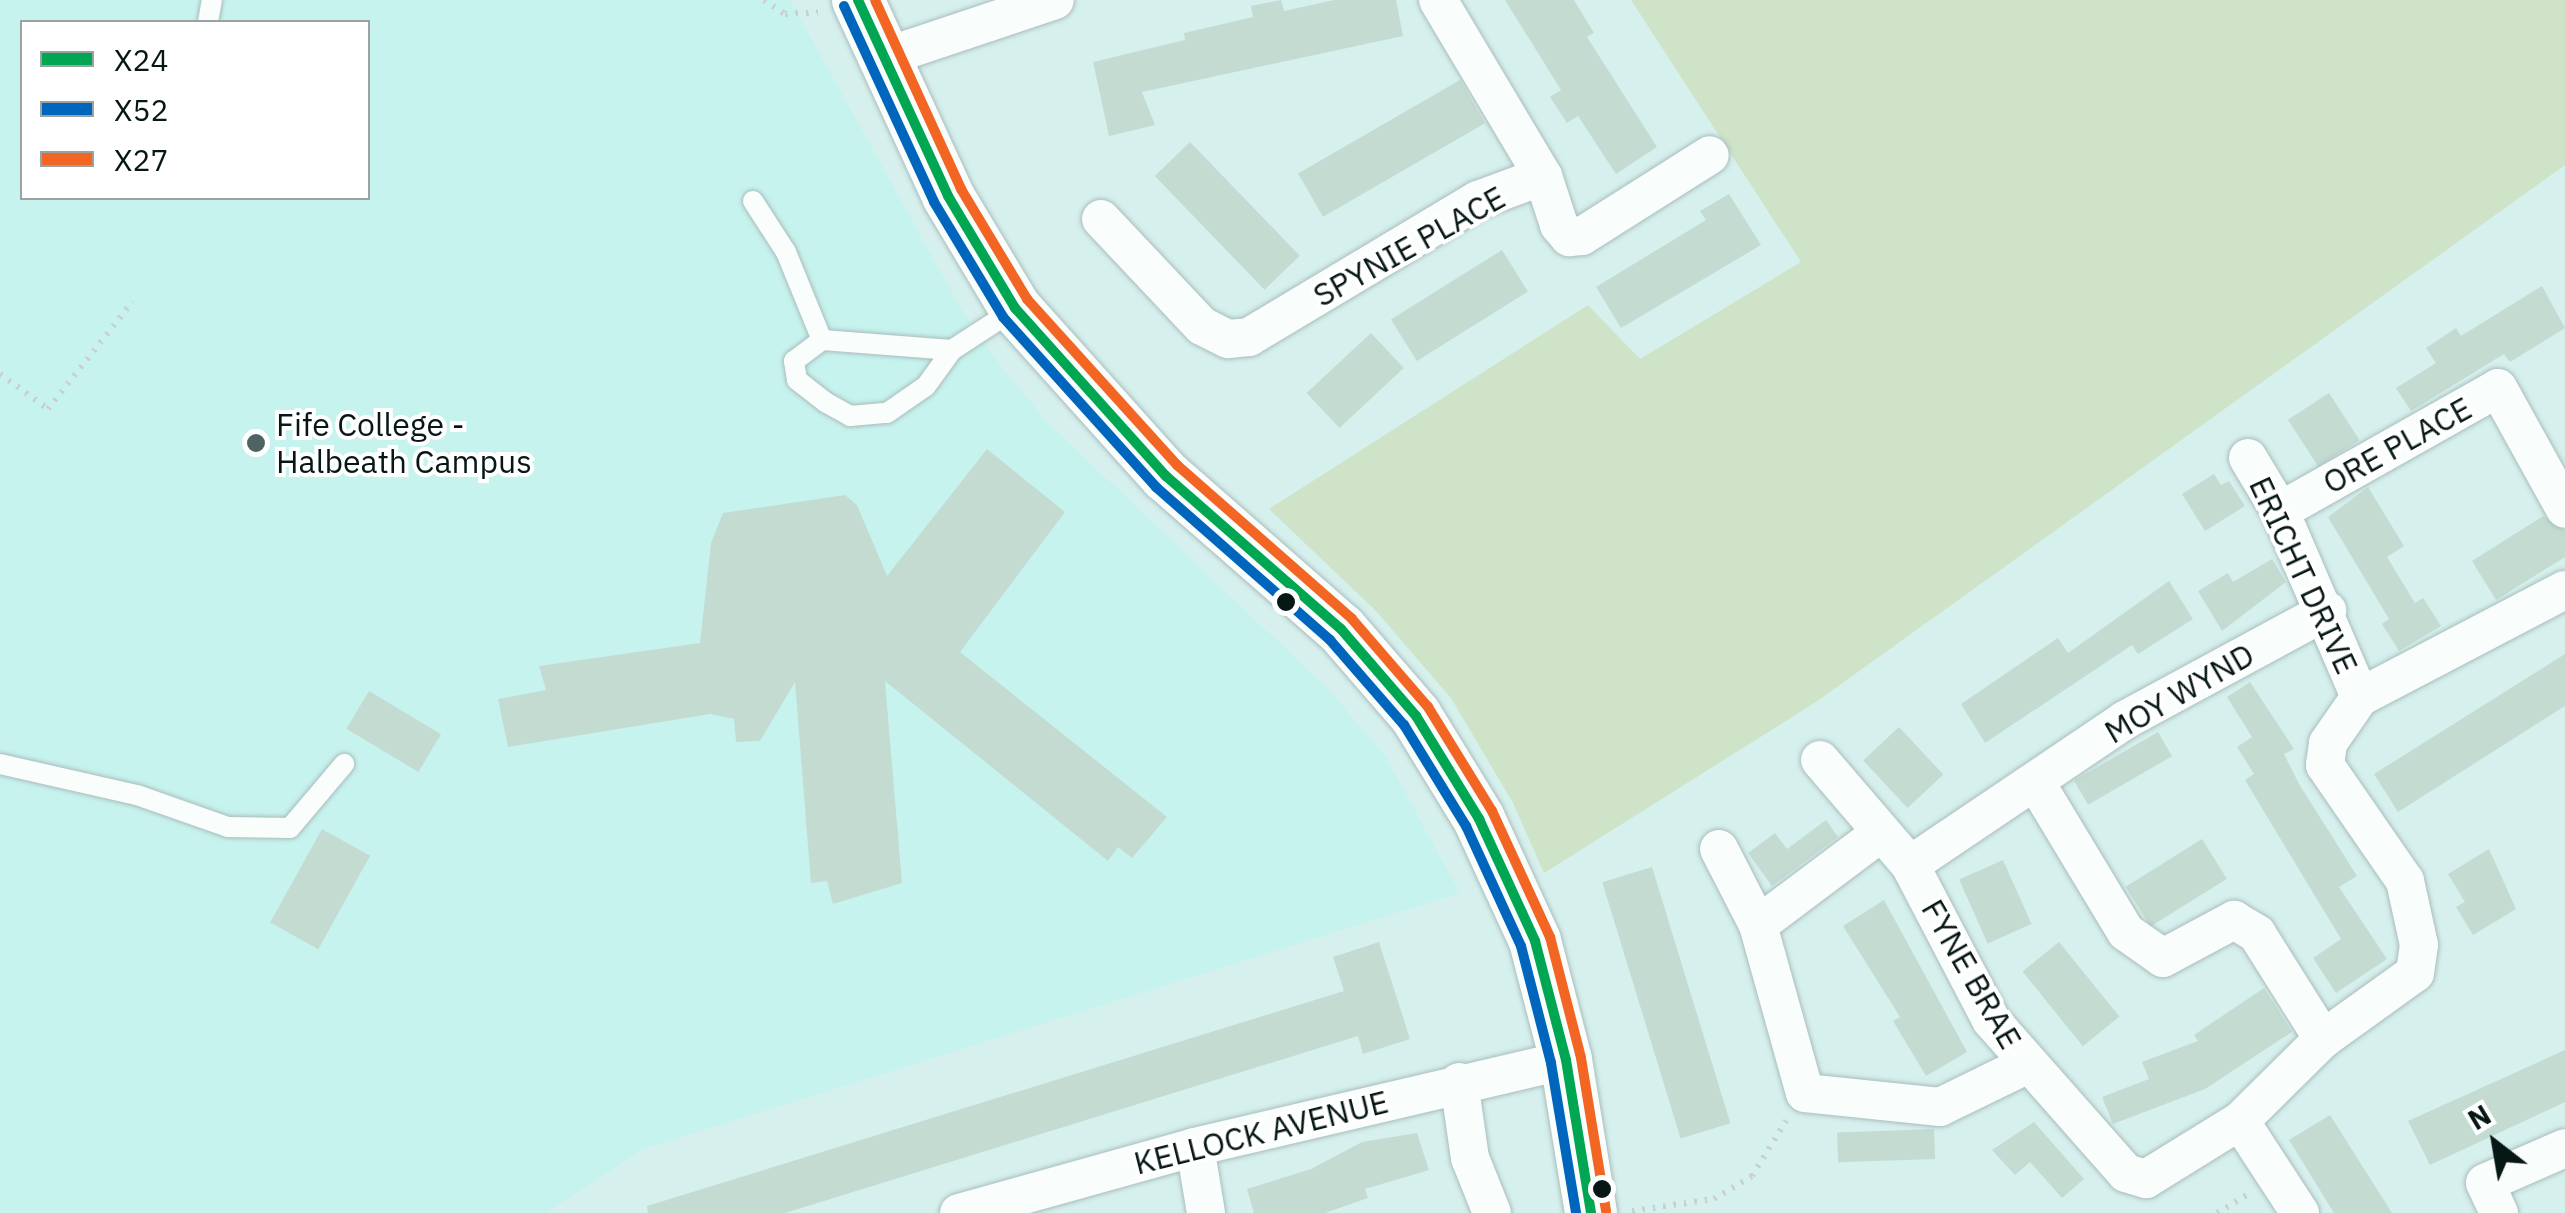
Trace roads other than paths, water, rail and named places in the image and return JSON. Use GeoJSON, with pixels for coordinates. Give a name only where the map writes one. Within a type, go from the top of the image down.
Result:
{"type":"FeatureCollection","features":[{"type":"Feature","properties":{"kind":"street"},"geometry":{"type":"LineString","coordinates":[[885,57],[1056,0]]}},
{"type":"Feature","properties":{"kind":"street"},"geometry":{"type":"LineString","coordinates":[[1438,0],[1543,176]]}},
{"type":"Feature","properties":{"kind":"street"},"geometry":{"type":"LineString","coordinates":[[836,13],[885,57],[948,196],[1015,308],[1166,476],[1341,629],[1416,716],[1479,819],[1535,941],[1566,1060],[1591,1213]]}},
{"type":"Feature","properties":{"kind":"street","name":"SPYNIE PLACE"},"geometry":{"type":"LineString","coordinates":[[1101,219],[1202,326],[1228,339],[1249,337],[1478,200],[1543,176],[1559,225],[1569,236],[1582,236],[1710,155]]}},
{"type":"Feature","properties":{"kind":"street","name":"ORE PLACE"},"geometry":{"type":"LineString","coordinates":[[2280,511],[2498,388],[2565,509]]}},
{"type":"Feature","properties":{"kind":"street","name":"ERICHT DRIVE"},"geometry":{"type":"LineString","coordinates":[[2240,1121],[2323,1039],[2415,974],[2419,945],[2404,880],[2325,764],[2328,743],[2360,697],[2327,611],[2280,511],[2248,458]]}},
{"type":"Feature","properties":{"kind":"street"},"geometry":{"type":"LineString","coordinates":[[2360,697],[2565,590]]}},
{"type":"Feature","properties":{"kind":"street","name":"MOY WYND"},"geometry":{"type":"LineString","coordinates":[[1910,865],[2126,720],[2327,611]]}},
{"type":"Feature","properties":{"kind":"street","name":"FYNE BRAE"},"geometry":{"type":"LineString","coordinates":[[1820,760],[1879,834],[1910,865],[1991,1020],[2026,1065],[2126,1174],[2146,1178],[2240,1121]]}},
{"type":"Feature","properties":{"kind":"street"},"geometry":{"type":"LineString","coordinates":[[2036,783],[2126,932],[2163,958],[2234,920],[2256,934],[2323,1039]]}},
{"type":"Feature","properties":{"kind":"street"},"geometry":{"type":"LineString","coordinates":[[1758,925],[1879,834]]}},
{"type":"Feature","properties":{"kind":"street"},"geometry":{"type":"LineString","coordinates":[[1719,848],[1758,925],[1805,1093],[1940,1107],[2026,1065]]}},
{"type":"Feature","properties":{"kind":"street","name":"KELLOCK AVENUE"},"geometry":{"type":"LineString","coordinates":[[960,1213],[1195,1146],[1566,1060]]}},
{"type":"Feature","properties":{"kind":"street"},"geometry":{"type":"LineString","coordinates":[[1459,1082],[1470,1158],[1492,1213]]}},
{"type":"Feature","properties":{"kind":"street"},"geometry":{"type":"LineString","coordinates":[[2240,1121],[2300,1213]]}},
{"type":"Feature","properties":{"kind":"street"},"geometry":{"type":"LineString","coordinates":[[1195,1146],[1206,1213]]}},
{"type":"Feature","properties":{"kind":"street"},"geometry":{"type":"LineString","coordinates":[[2498,1213],[2484,1183],[2565,1148]]}},
{"type":"Feature","properties":{"kind":"lane"},"geometry":{"type":"LineString","coordinates":[[752,201],[786,252],[822,340]]}},
{"type":"Feature","properties":{"kind":"lane"},"geometry":{"type":"LineString","coordinates":[[952,350],[822,340],[794,362],[797,380],[850,416],[888,413],[926,386],[952,350],[1015,308]]}},
{"type":"Feature","properties":{"kind":"lane"},"geometry":{"type":"LineString","coordinates":[[0,764],[137,795],[228,827],[290,828],[344,764]]}},
{"type":"Feature","properties":{"kind":"place","name":"Fife College - Halbeath Campus"},"geometry":{"type":"Point","coordinates":[256,443]}}]}
